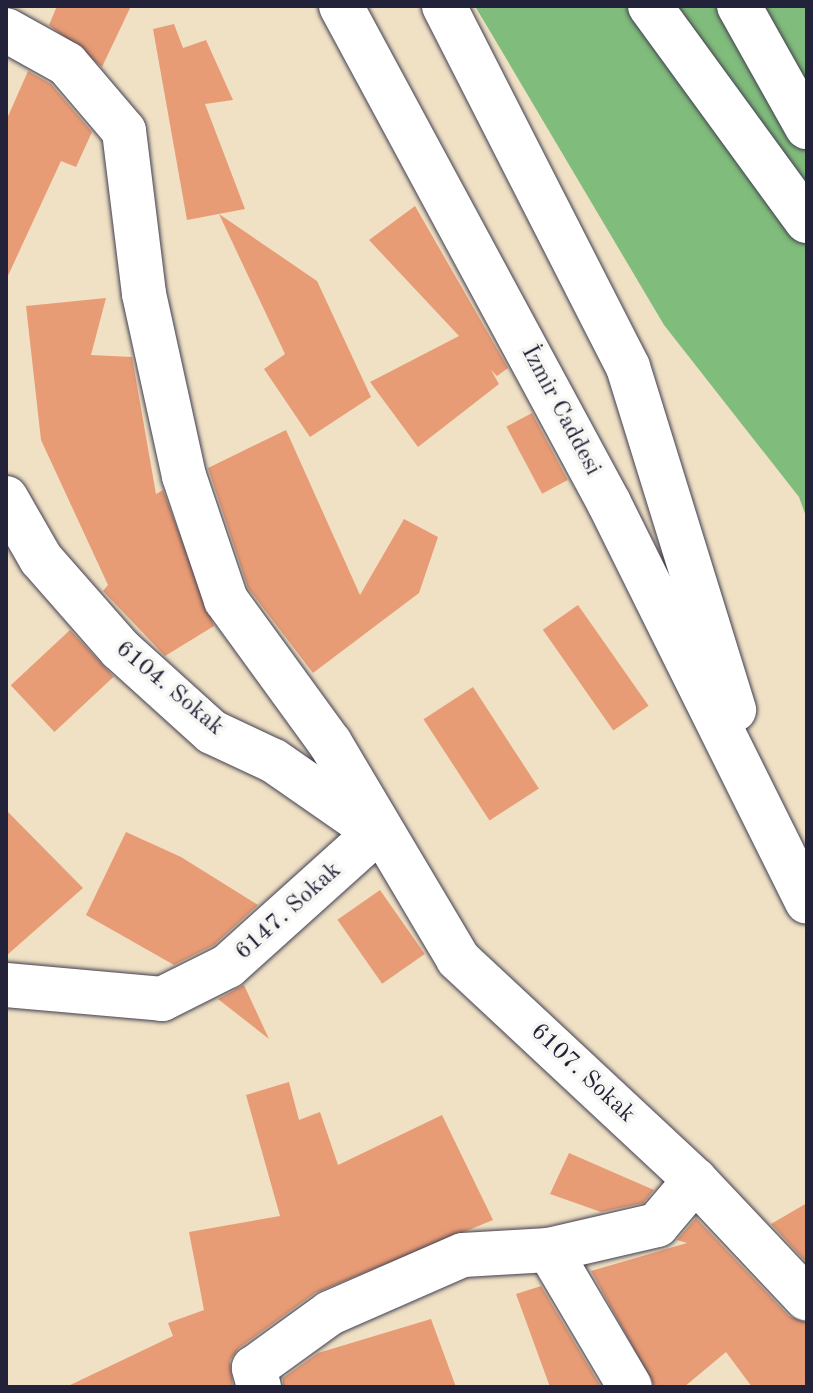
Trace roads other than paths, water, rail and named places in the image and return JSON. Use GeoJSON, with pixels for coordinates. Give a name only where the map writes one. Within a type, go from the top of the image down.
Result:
{"type":"FeatureCollection","features":[{"type":"Feature","properties":{"kind":"street","name":"İzmir Caddesi"},"geometry":{"type":"LineString","coordinates":[[341,6],[609,503],[807,901]]}},
{"type":"Feature","properties":{"kind":"street","name":"İzmir Caddesi"},"geometry":{"type":"LineString","coordinates":[[444,6],[628,367],[767,824]]}},
{"type":"Feature","properties":{"kind":"street"},"geometry":{"type":"LineString","coordinates":[[650,6],[807,221]]}},
{"type":"Feature","properties":{"kind":"street"},"geometry":{"type":"LineString","coordinates":[[739,6],[807,127]]}},
{"type":"Feature","properties":{"kind":"street","name":"6107. Sokak"},"geometry":{"type":"LineString","coordinates":[[6,30],[67,64],[124,131],[144,294],[184,476],[226,600],[330,743],[377,832],[458,959],[695,1180],[807,1299]]}},
{"type":"Feature","properties":{"kind":"street","name":"6104. Sokak"},"geometry":{"type":"LineString","coordinates":[[6,498],[41,559],[120,649],[212,732],[274,761],[377,832]]}},
{"type":"Feature","properties":{"kind":"street","name":"6147. Sokak"},"geometry":{"type":"LineString","coordinates":[[6,985],[162,999],[228,966],[377,832]]}},
{"type":"Feature","properties":{"kind":"street"},"geometry":{"type":"LineString","coordinates":[[259,1387],[254,1368],[330,1313],[463,1255],[549,1250],[657,1225],[695,1180]]}},
{"type":"Feature","properties":{"kind":"street"},"geometry":{"type":"LineString","coordinates":[[549,1250],[630,1387]]}}]}
